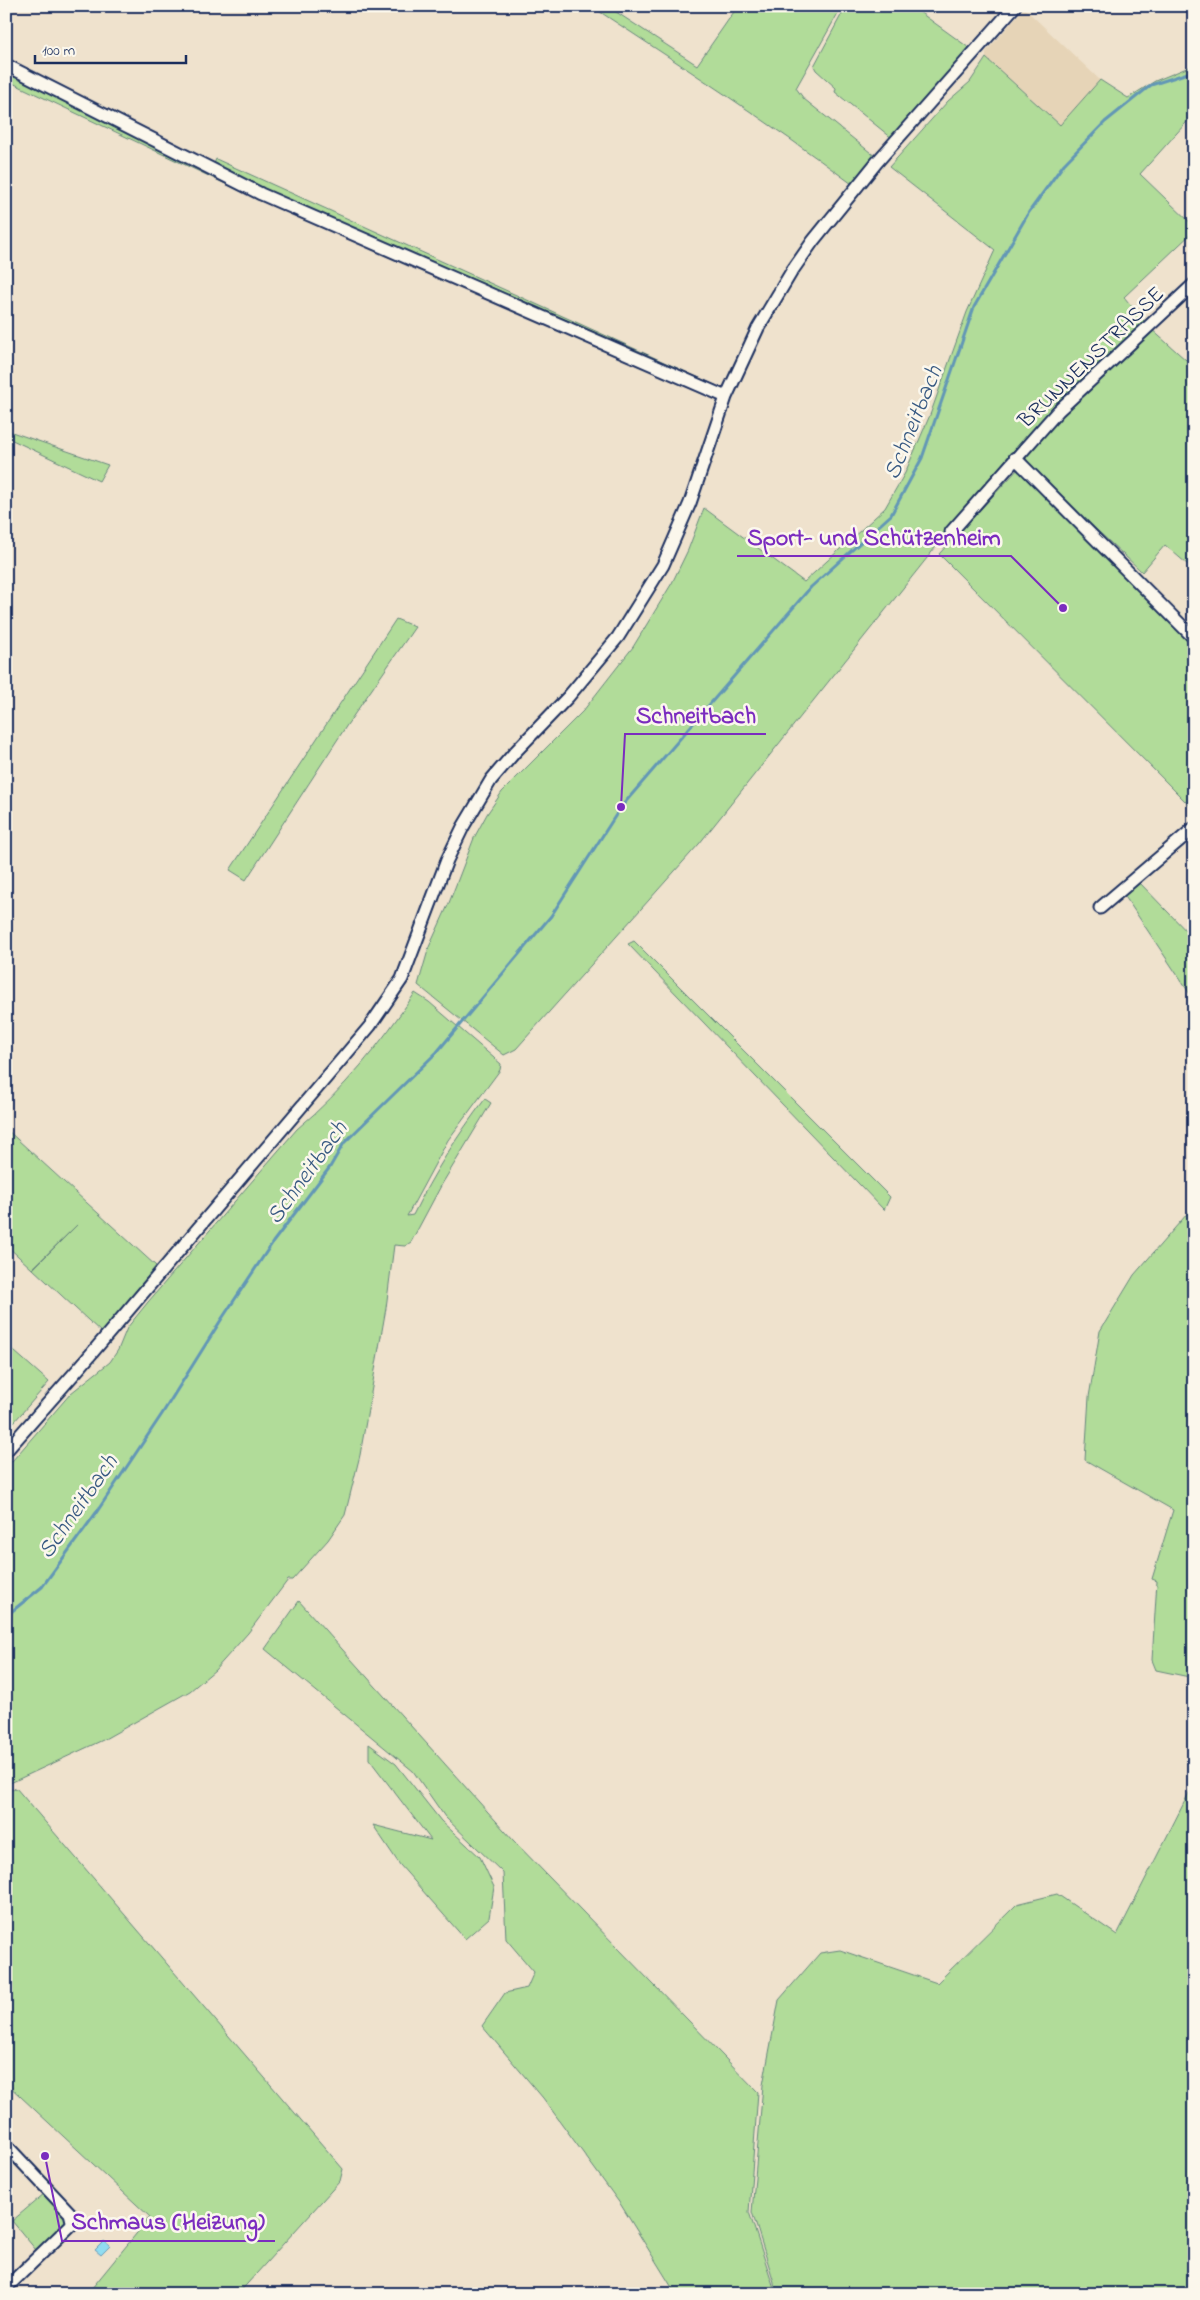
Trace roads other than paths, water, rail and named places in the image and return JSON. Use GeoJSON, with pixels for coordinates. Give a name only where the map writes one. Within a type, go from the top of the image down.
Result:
{"type":"FeatureCollection","features":[{"type":"Feature","properties":{"kind":"street"},"geometry":{"type":"LineString","coordinates":[[6,1451],[349,1051],[386,1003],[402,978],[447,860],[463,827],[491,780],[568,697],[618,637],[663,565],[690,504],[726,398],[758,328],[792,271],[813,241],[871,169],[1015,6]]}},
{"type":"Feature","properties":{"kind":"street"},"geometry":{"type":"LineString","coordinates":[[6,65],[261,194],[726,398]]}},
{"type":"Feature","properties":{"kind":"street","name":"BRUNNENSTRASSE"},"geometry":{"type":"LineString","coordinates":[[951,532],[1058,411],[1194,284]]}},
{"type":"Feature","properties":{"kind":"street","name":"BRUNNENSTRASSE"},"geometry":{"type":"LineString","coordinates":[[1015,458],[1030,470],[1194,638]]}},
{"type":"Feature","properties":{"kind":"street"},"geometry":{"type":"LineString","coordinates":[[1100,908],[1194,828]]}},
{"type":"Feature","properties":{"kind":"street"},"geometry":{"type":"LineString","coordinates":[[6,2146],[70,2213],[72,2221],[70,2226],[6,2288]]}},
{"type":"Feature","properties":{"kind":"water"},"geometry":{"type":"Polygon","coordinates":[[[104,2241],[110,2246],[101,2255],[95,2250],[104,2241]]]}},
{"type":"Feature","properties":{"kind":"waterway","name":"Schneitbach"},"geometry":{"type":"LineString","coordinates":[[6,1616],[42,1587],[96,1513],[273,1242],[330,1167],[344,1143],[437,1052],[551,916],[621,807],[811,587],[891,515],[922,458],[974,307],[1029,212],[1064,164],[1105,122],[1151,85],[1194,71]]}},
{"type":"Feature","properties":{"kind":"place","name":"Sport- und Schützenheim"},"geometry":{"type":"Point","coordinates":[1063,608]}},
{"type":"Feature","properties":{"kind":"place","name":"Schneitbach"},"geometry":{"type":"Point","coordinates":[621,807]}},
{"type":"Feature","properties":{"kind":"place","name":"Schmaus (Heizung)"},"geometry":{"type":"Point","coordinates":[45,2156]}}]}
